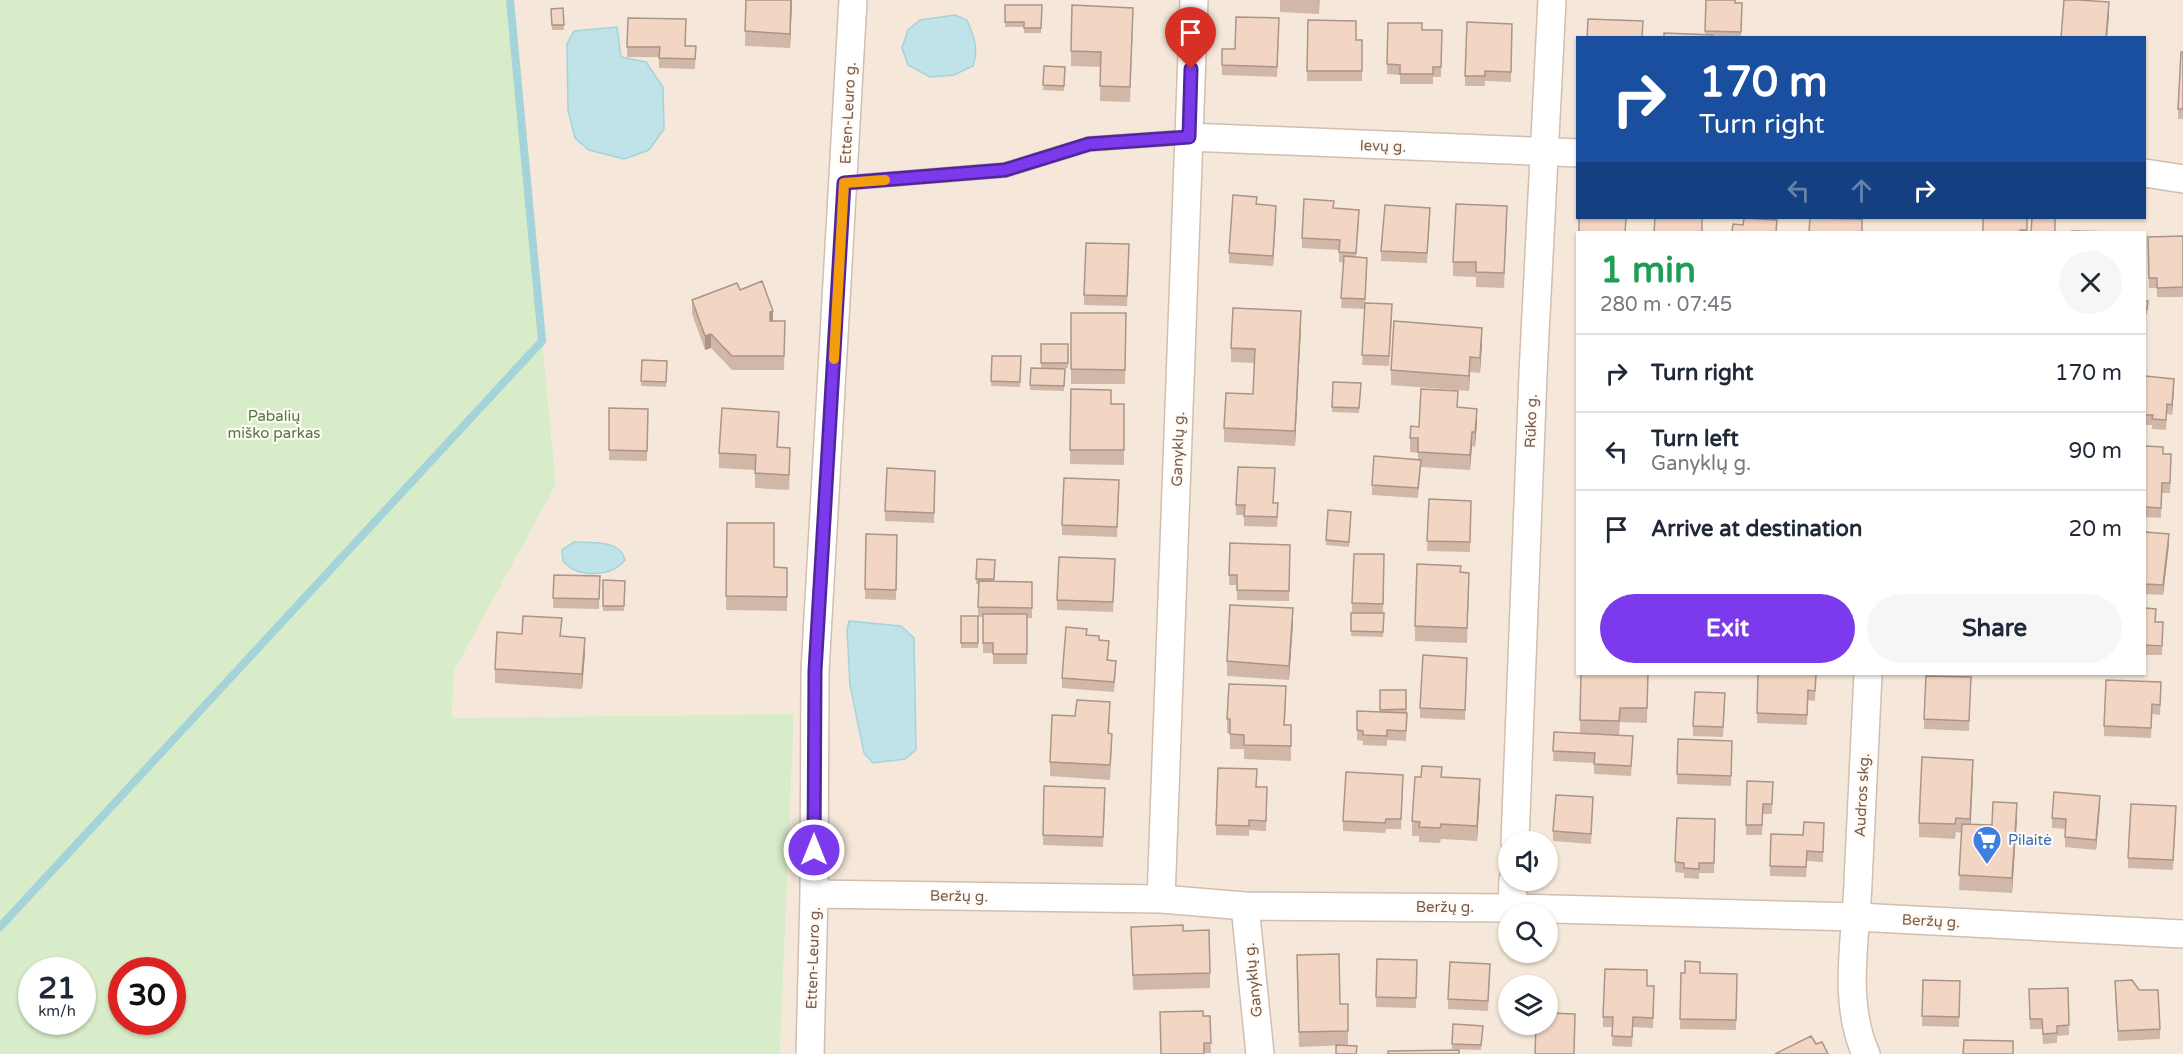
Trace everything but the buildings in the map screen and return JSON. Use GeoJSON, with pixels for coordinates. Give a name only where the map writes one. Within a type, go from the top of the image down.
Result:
{"type":"FeatureCollection","features":[{"type":"Feature","properties":{"kind":"street","name":"Etten-Leuro g."},"geometry":{"type":"LineString","coordinates":[[810,1054],[814,894],[815,671],[853,0]]}},
{"type":"Feature","properties":{"kind":"street","name":"Ganyklų g."},"geometry":{"type":"LineString","coordinates":[[1161,899],[1194,0]]}},
{"type":"Feature","properties":{"kind":"street","name":"Rūko g."},"geometry":{"type":"LineString","coordinates":[[1515,831],[1533,374],[1552,0]]}},
{"type":"Feature","properties":{"kind":"street","name":"Ievų g."},"geometry":{"type":"LineString","coordinates":[[1189,137],[1576,153]]}},
{"type":"Feature","properties":{"kind":"street"},"geometry":{"type":"LineString","coordinates":[[2146,172],[2183,179]]}},
{"type":"Feature","properties":{"kind":"street","name":"Audros skg."},"geometry":{"type":"LineString","coordinates":[[1866,1054],[1859,1038],[1851,986],[1857,917],[1868,675]]}},
{"type":"Feature","properties":{"kind":"street","name":"Beržų g."},"geometry":{"type":"LineString","coordinates":[[814,894],[1161,899],[1245,906],[1498,908]]}},
{"type":"Feature","properties":{"kind":"street","name":"Ganyklų g."},"geometry":{"type":"LineString","coordinates":[[1245,906],[1260,1054]]}},
{"type":"Feature","properties":{"kind":"street","name":"Beržų g."},"geometry":{"type":"LineString","coordinates":[[1558,909],[1857,917],[2183,934]]}},
{"type":"Feature","properties":{"kind":"lane"},"geometry":{"type":"LineString","coordinates":[[844,183],[1005,170],[1089,144],[1189,137]]}},
{"type":"Feature","properties":{"kind":"shaded area"},"geometry":{"type":"Polygon","coordinates":[[[510,0],[2183,0],[2183,1054],[780,1054],[794,714],[452,718],[454,671],[556,483],[510,0]]]}},
{"type":"Feature","properties":{"kind":"green space","name":"Pabalių miško parkas"},"geometry":{"type":"Polygon","coordinates":[[[0,0],[510,0],[556,484],[454,671],[452,718],[794,714],[780,1054],[0,1054],[0,0]]]}},
{"type":"Feature","properties":{"kind":"water"},"geometry":{"type":"Polygon","coordinates":[[[955,15],[967,20],[972,32],[976,48],[973,66],[954,75],[930,77],[908,65],[902,48],[908,30],[920,20],[955,15]]]}},
{"type":"Feature","properties":{"kind":"water"},"geometry":{"type":"Polygon","coordinates":[[[617,27],[621,57],[646,62],[663,87],[664,129],[649,150],[624,159],[589,150],[575,138],[568,110],[567,44],[574,31],[617,27]]]}},
{"type":"Feature","properties":{"kind":"water"},"geometry":{"type":"Polygon","coordinates":[[[574,542],[612,545],[618,548],[625,560],[615,568],[602,573],[575,570],[563,561],[562,550],[574,542]]]}},
{"type":"Feature","properties":{"kind":"water"},"geometry":{"type":"Polygon","coordinates":[[[849,621],[901,626],[914,638],[916,750],[905,759],[873,763],[864,753],[850,685],[847,630],[849,621]]]}},
{"type":"Feature","properties":{"kind":"waterway"},"geometry":{"type":"LineString","coordinates":[[0,927],[542,341],[510,0]]}},
{"type":"Feature","properties":{"kind":"slow traffic"},"geometry":{"type":"LineString","coordinates":[[834,359],[844,183],[885,180]]}},
{"type":"Feature","properties":{"kind":"place","name":"Pilaitė"},"geometry":{"type":"Point","coordinates":[1987,866]}},
{"type":"Feature","properties":{"kind":"route"},"geometry":{"type":"LineString","coordinates":[[814,850],[815,671],[844,183],[1005,170],[1089,144],[1189,137],[1191,69]]}}]}
